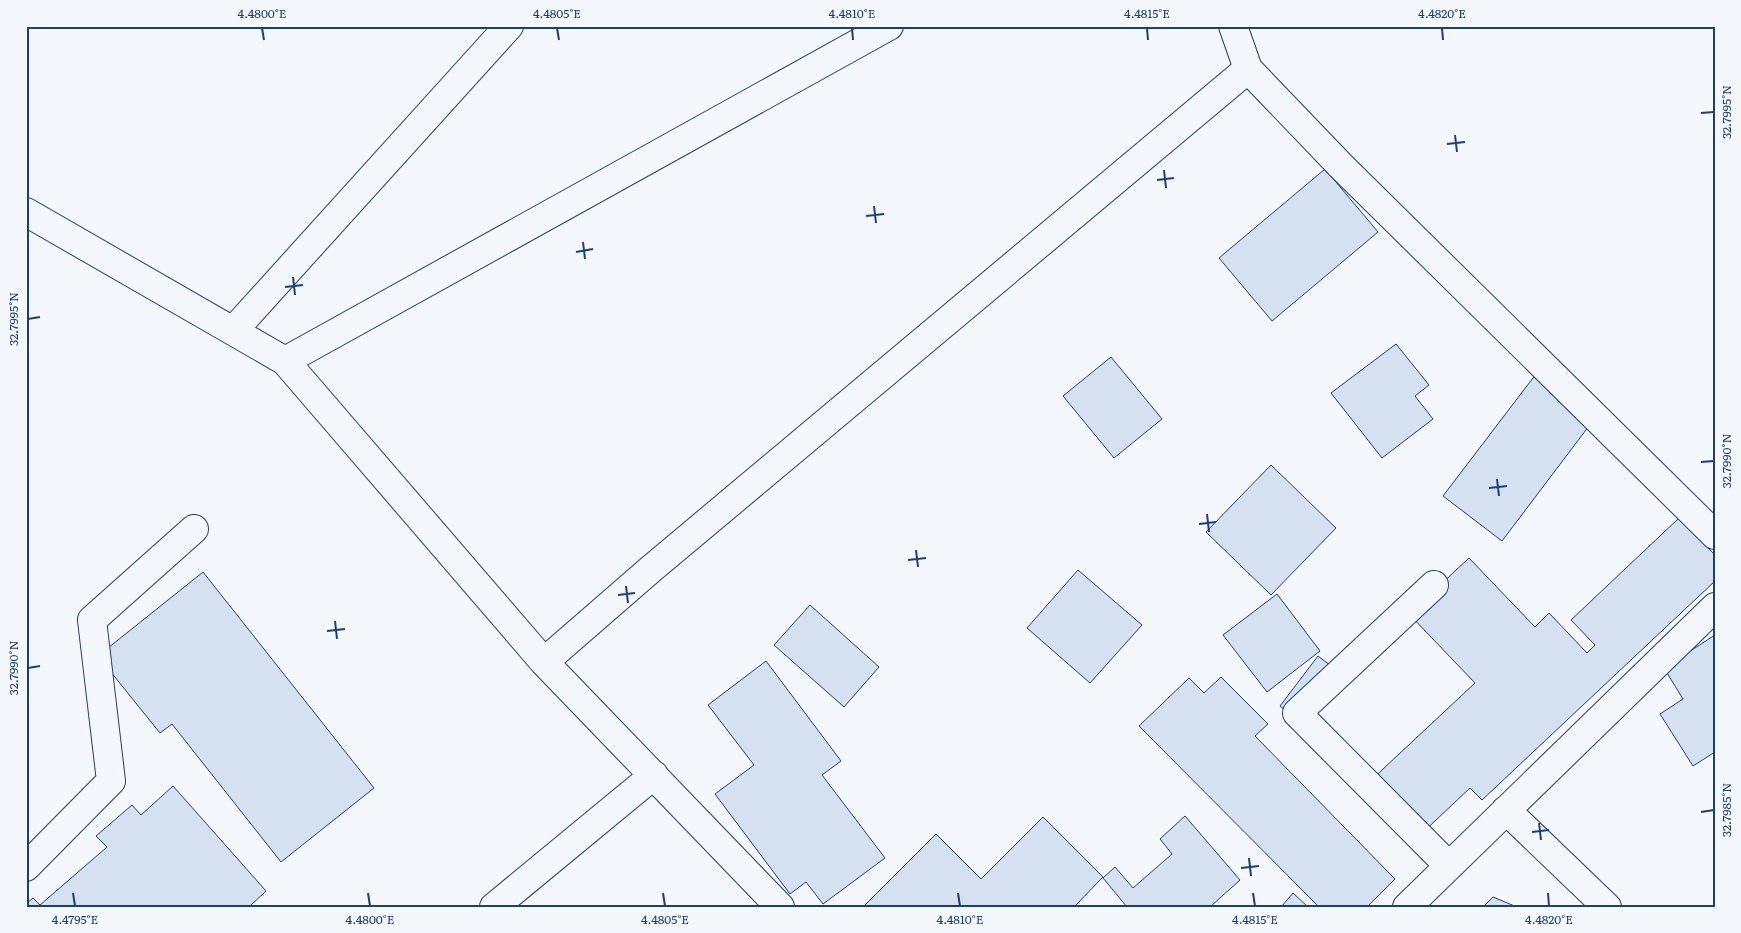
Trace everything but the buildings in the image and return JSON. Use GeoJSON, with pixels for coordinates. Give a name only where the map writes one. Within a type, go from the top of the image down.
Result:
{"type":"FeatureCollection","features":[{"type":"Feature","properties":{"kind":"street"},"geometry":{"type":"LineString","coordinates":[[233,331],[509,26]]}},
{"type":"Feature","properties":{"kind":"street"},"geometry":{"type":"LineString","coordinates":[[285,361],[889,26]]}},
{"type":"Feature","properties":{"kind":"street"},"geometry":{"type":"LineString","coordinates":[[1233,26],[1248,69],[1341,166],[1715,535]]}},
{"type":"Feature","properties":{"kind":"street"},"geometry":{"type":"LineString","coordinates":[[544,662],[666,556],[1248,69]]}},
{"type":"Feature","properties":{"kind":"street"},"geometry":{"type":"LineString","coordinates":[[26,212],[285,361],[544,662],[780,907]]}},
{"type":"Feature","properties":{"kind":"street"},"geometry":{"type":"LineString","coordinates":[[26,867],[111,781],[92,620],[194,529]]}},
{"type":"Feature","properties":{"kind":"street"},"geometry":{"type":"LineString","coordinates":[[1434,585],[1297,713],[1448,866]]}},
{"type":"Feature","properties":{"kind":"street"},"geometry":{"type":"LineString","coordinates":[[1407,907],[1715,607]]}},
{"type":"Feature","properties":{"kind":"street"},"geometry":{"type":"LineString","coordinates":[[494,907],[654,776]]}},
{"type":"Feature","properties":{"kind":"street"},"geometry":{"type":"LineString","coordinates":[[1506,810],[1607,907]]}}]}
